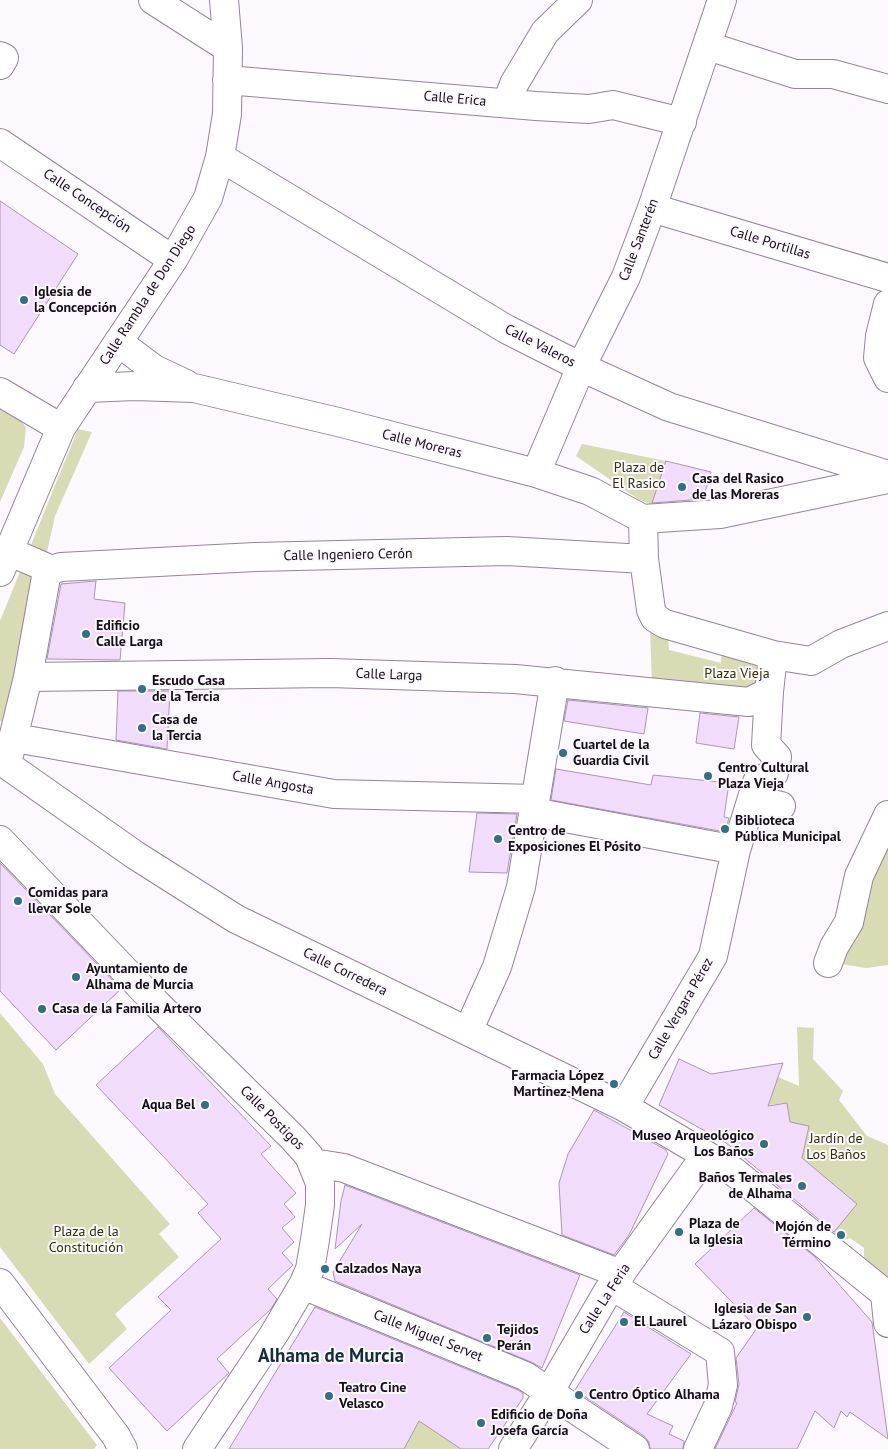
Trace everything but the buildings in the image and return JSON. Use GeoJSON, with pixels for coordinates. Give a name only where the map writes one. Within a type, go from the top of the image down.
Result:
{"type":"FeatureCollection","features":[{"type":"Feature","properties":{"kind":"street"},"geometry":{"type":"LineString","coordinates":[[153,0],[228,48]]}},
{"type":"Feature","properties":{"kind":"street","name":"Calle Rambla de Don Diego"},"geometry":{"type":"LineString","coordinates":[[4,562],[61,428],[173,260],[208,198],[220,157],[227,114],[228,48],[224,0]]}},
{"type":"Feature","properties":{"kind":"street"},"geometry":{"type":"LineString","coordinates":[[507,103],[514,84],[545,32],[578,0]]}},
{"type":"Feature","properties":{"kind":"street","name":"Calle Santerén"},"geometry":{"type":"LineString","coordinates":[[536,472],[581,367],[626,278],[682,122],[722,0]]}},
{"type":"Feature","properties":{"kind":"street"},"geometry":{"type":"LineString","coordinates":[[708,46],[795,74],[833,74],[888,89]]}},
{"type":"Feature","properties":{"kind":"street"},"geometry":{"type":"LineString","coordinates":[[0,56],[4,58],[0,65]]}},
{"type":"Feature","properties":{"kind":"street","name":"Calle Erica"},"geometry":{"type":"LineString","coordinates":[[227,80],[589,109],[613,105],[682,122]]}},
{"type":"Feature","properties":{"kind":"street","name":"Calle Concepción"},"geometry":{"type":"LineString","coordinates":[[0,143],[173,260]]}},
{"type":"Feature","properties":{"kind":"street","name":"Calle Valeros"},"geometry":{"type":"LineString","coordinates":[[220,157],[497,324],[581,367],[668,407],[888,475]]}},
{"type":"Feature","properties":{"kind":"street","name":"Calle Portillas"},"geometry":{"type":"LineString","coordinates":[[652,208],[888,278]]}},
{"type":"Feature","properties":{"kind":"street"},"geometry":{"type":"LineString","coordinates":[[888,304],[880,336],[878,358],[888,378]]}},
{"type":"Feature","properties":{"kind":"street","name":"Calle Moreras"},"geometry":{"type":"LineString","coordinates":[[118,342],[154,369],[194,388],[536,472],[590,490],[643,519]]}},
{"type":"Feature","properties":{"kind":"street","name":"Calle Moreras"},"geometry":{"type":"LineString","coordinates":[[87,388],[135,386],[194,388]]}},
{"type":"Feature","properties":{"kind":"street"},"geometry":{"type":"LineString","coordinates":[[0,392],[61,428]]}},
{"type":"Feature","properties":{"kind":"street"},"geometry":{"type":"LineString","coordinates":[[888,479],[720,514],[643,519],[644,559],[651,610],[655,618],[665,624],[773,656],[811,661],[841,644],[888,626]]}},
{"type":"Feature","properties":{"kind":"street","name":"Calle Ingeniero Cerón"},"geometry":{"type":"LineString","coordinates":[[52,570],[61,567],[245,558],[507,551],[644,559]]}},
{"type":"Feature","properties":{"kind":"street"},"geometry":{"type":"LineString","coordinates":[[4,562],[52,570]]}},
{"type":"Feature","properties":{"kind":"street"},"geometry":{"type":"LineString","coordinates":[[7,754],[28,677],[46,577],[52,570]]}},
{"type":"Feature","properties":{"kind":"street"},"geometry":{"type":"LineString","coordinates":[[773,656],[759,697],[766,745],[777,756],[774,774],[757,782],[750,809],[781,806]]}},
{"type":"Feature","properties":{"kind":"street","name":"Calle Larga"},"geometry":{"type":"LineString","coordinates":[[28,677],[330,673],[555,682],[759,697]]}},
{"type":"Feature","properties":{"kind":"street"},"geometry":{"type":"LineString","coordinates":[[468,1031],[497,967],[521,887],[555,682]]}},
{"type":"Feature","properties":{"kind":"street","name":"Calle Angosta"},"geometry":{"type":"LineString","coordinates":[[7,754],[334,794],[534,806],[736,850]]}},
{"type":"Feature","properties":{"kind":"street","name":"Calle Corredera"},"geometry":{"type":"LineString","coordinates":[[7,754],[135,855],[236,919],[624,1107],[733,1171],[886,1295]]}},
{"type":"Feature","properties":{"kind":"street","name":"Calle Vergara Pérez"},"geometry":{"type":"LineString","coordinates":[[624,1107],[713,956],[736,850],[750,809]]}},
{"type":"Feature","properties":{"kind":"street"},"geometry":{"type":"LineString","coordinates":[[828,963],[834,947],[849,922],[859,876],[888,814]]}},
{"type":"Feature","properties":{"kind":"street","name":"Calle Postigos"},"geometry":{"type":"LineString","coordinates":[[0,840],[157,1004],[293,1138],[313,1163],[344,1168],[616,1280],[720,1352],[723,1385],[718,1406],[698,1449]]}},
{"type":"Feature","properties":{"kind":"street","name":"Calle La Feria"},"geometry":{"type":"LineString","coordinates":[[513,1449],[616,1280],[706,1155]]}},
{"type":"Feature","properties":{"kind":"street"},"geometry":{"type":"LineString","coordinates":[[198,1449],[274,1334],[303,1285],[310,1269],[320,1205],[320,1184],[313,1163]]}},
{"type":"Feature","properties":{"kind":"street"},"geometry":{"type":"LineString","coordinates":[[0,1283],[116,1436],[123,1449]]}},
{"type":"Feature","properties":{"kind":"street","name":"Calle Miguel Servet"},"geometry":{"type":"LineString","coordinates":[[303,1285],[524,1376],[548,1394],[635,1449]]}},
{"type":"Feature","properties":{"kind":"street"},"geometry":{"type":"LineString","coordinates":[[886,1295],[888,1323]]}},
{"type":"Feature","properties":{"kind":"green space"},"geometry":{"type":"Polygon","coordinates":[[[0,403],[16,412],[26,428],[24,447],[0,502],[0,403]]]}},
{"type":"Feature","properties":{"kind":"green space"},"geometry":{"type":"Polygon","coordinates":[[[78,429],[92,432],[55,516],[9,723],[0,721],[0,621],[78,429]]]}},
{"type":"Feature","properties":{"kind":"green space","name":"Plaza de El Rasico"},"geometry":{"type":"Polygon","coordinates":[[[582,444],[666,461],[652,505],[638,499],[576,456],[582,444]]]}},
{"type":"Feature","properties":{"kind":"green space","name":"Plaza Vieja"},"geometry":{"type":"Polygon","coordinates":[[[650,629],[668,632],[669,650],[721,663],[722,649],[752,658],[759,673],[758,682],[743,695],[652,683],[650,629]]]}},
{"type":"Feature","properties":{"kind":"green space"},"geometry":{"type":"Polygon","coordinates":[[[888,826],[888,965],[866,968],[841,964],[888,826]]]}},
{"type":"Feature","properties":{"kind":"green space","name":"Plaza de la Constitución"},"geometry":{"type":"Polygon","coordinates":[[[0,1013],[43,1064],[55,1094],[170,1224],[159,1234],[179,1257],[115,1314],[127,1329],[89,1364],[0,1247],[0,1013]]]}},
{"type":"Feature","properties":{"kind":"green space","name":"Jardín de Los Baños"},"geometry":{"type":"Polygon","coordinates":[[[797,1027],[814,1028],[813,1059],[843,1091],[839,1100],[867,1136],[888,1145],[888,1277],[864,1261],[864,1248],[850,1238],[841,1241],[832,1234],[857,1204],[802,1158],[809,1126],[790,1122],[786,1103],[768,1105],[778,1077],[799,1086],[797,1027]]]}},
{"type":"Feature","properties":{"kind":"green space"},"geometry":{"type":"Polygon","coordinates":[[[0,1318],[97,1445],[94,1449],[0,1449],[0,1318]]]}},
{"type":"Feature","properties":{"kind":"green space"},"geometry":{"type":"Polygon","coordinates":[[[419,1421],[461,1449],[404,1449],[419,1421]]]}},
{"type":"Feature","properties":{"kind":"place","name":"Iglesia de la Concepción"},"geometry":{"type":"Point","coordinates":[24,300]}},
{"type":"Feature","properties":{"kind":"place","name":"Casa del Rasico de las Moreras"},"geometry":{"type":"Point","coordinates":[682,487]}},
{"type":"Feature","properties":{"kind":"place","name":"Edificio Calle Larga"},"geometry":{"type":"Point","coordinates":[86,634]}},
{"type":"Feature","properties":{"kind":"place","name":"Escudo Casa de la Tercia"},"geometry":{"type":"Point","coordinates":[142,689]}},
{"type":"Feature","properties":{"kind":"place","name":"Casa de la Tercia"},"geometry":{"type":"Point","coordinates":[142,728]}},
{"type":"Feature","properties":{"kind":"place","name":"Cuartel de la Guardia Civil"},"geometry":{"type":"Point","coordinates":[563,753]}},
{"type":"Feature","properties":{"kind":"place","name":"Centro Cultural Plaza Vieja"},"geometry":{"type":"Point","coordinates":[708,776]}},
{"type":"Feature","properties":{"kind":"place","name":"Biblioteca Pública Municipal"},"geometry":{"type":"Point","coordinates":[725,829]}},
{"type":"Feature","properties":{"kind":"place","name":"Centro de Exposiciones El Pósito"},"geometry":{"type":"Point","coordinates":[498,839]}},
{"type":"Feature","properties":{"kind":"place","name":"Comidas para llevar Sole"},"geometry":{"type":"Point","coordinates":[18,901]}},
{"type":"Feature","properties":{"kind":"place","name":"Ayuntamiento de Alhama de Murcia"},"geometry":{"type":"Point","coordinates":[76,977]}},
{"type":"Feature","properties":{"kind":"place","name":"Casa de la Familia Artero"},"geometry":{"type":"Point","coordinates":[42,1009]}},
{"type":"Feature","properties":{"kind":"place","name":"Farmacia López Martínez-Mena"},"geometry":{"type":"Point","coordinates":[614,1084]}},
{"type":"Feature","properties":{"kind":"place","name":"Aqua Bel"},"geometry":{"type":"Point","coordinates":[205,1105]}},
{"type":"Feature","properties":{"kind":"place","name":"Museo Arqueológico Los Baños"},"geometry":{"type":"Point","coordinates":[764,1144]}},
{"type":"Feature","properties":{"kind":"place","name":"Baños Termales de Alhama"},"geometry":{"type":"Point","coordinates":[802,1186]}},
{"type":"Feature","properties":{"kind":"place","name":"Plaza de la Iglesia"},"geometry":{"type":"Point","coordinates":[679,1232]}},
{"type":"Feature","properties":{"kind":"place","name":"Mojón de Término"},"geometry":{"type":"Point","coordinates":[841,1235]}},
{"type":"Feature","properties":{"kind":"place","name":"Calzados Naya"},"geometry":{"type":"Point","coordinates":[325,1269]}},
{"type":"Feature","properties":{"kind":"place","name":"Iglesia de San Lázaro Obispo"},"geometry":{"type":"Point","coordinates":[807,1317]}},
{"type":"Feature","properties":{"kind":"place","name":"El Laurel"},"geometry":{"type":"Point","coordinates":[624,1322]}},
{"type":"Feature","properties":{"kind":"place","name":"Tejidos Perán"},"geometry":{"type":"Point","coordinates":[487,1338]}},
{"type":"Feature","properties":{"kind":"place","name":"Centro Óptico Alhama"},"geometry":{"type":"Point","coordinates":[579,1395]}},
{"type":"Feature","properties":{"kind":"place","name":"Teatro Cine Velasco"},"geometry":{"type":"Point","coordinates":[329,1396]}},
{"type":"Feature","properties":{"kind":"place","name":"Edificio de Doña Josefa García"},"geometry":{"type":"Point","coordinates":[481,1423]}},
{"type":"Feature","properties":{"kind":"district","name":"Alhama de Murcia"},"geometry":{"type":"Point","coordinates":[331,1357]}}]}
